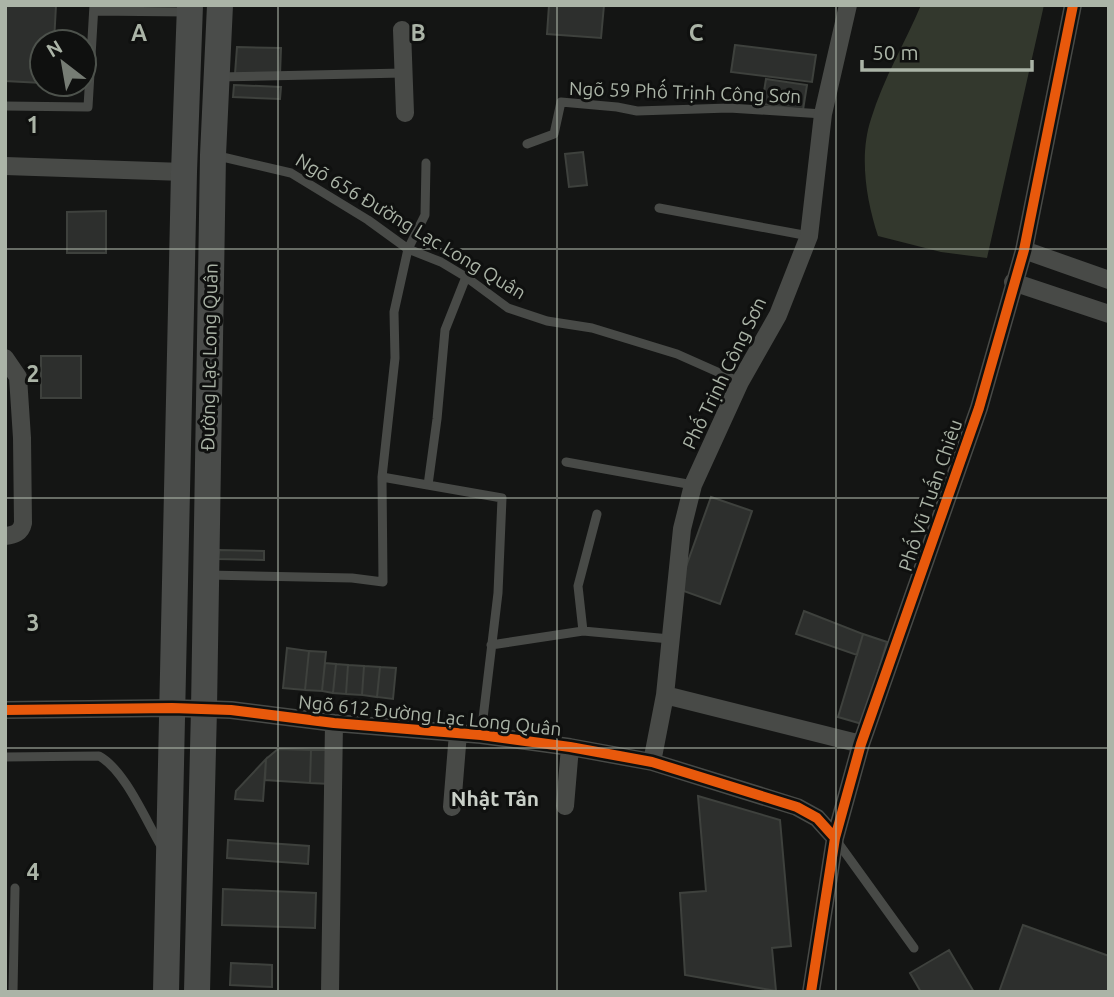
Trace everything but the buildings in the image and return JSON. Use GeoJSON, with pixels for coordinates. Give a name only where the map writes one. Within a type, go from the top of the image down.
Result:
{"type":"FeatureCollection","features":[{"type":"Feature","properties":{"kind":"main road","name":"Đường Lạc Long Quân"},"geometry":{"type":"LineString","coordinates":[[197,992],[213,155],[220,5]]}},
{"type":"Feature","properties":{"kind":"main road","name":"Đường Lạc Long Quân"},"geometry":{"type":"LineString","coordinates":[[166,992],[190,9]]}},
{"type":"Feature","properties":{"kind":"street","name":"Phố Vũ Tuấn Chiêu"},"geometry":{"type":"LineString","coordinates":[[811,992],[835,838],[861,744],[979,408],[1024,250],[1073,5]]}},
{"type":"Feature","properties":{"kind":"street","name":"Phố Trịnh Công Sơn"},"geometry":{"type":"LineString","coordinates":[[652,762],[665,695],[682,529],[693,485],[740,382],[778,315],[809,236],[823,114],[847,6]]}},
{"type":"Feature","properties":{"kind":"street"},"geometry":{"type":"LineString","coordinates":[[401,30],[405,113]]}},
{"type":"Feature","properties":{"kind":"street"},"geometry":{"type":"LineString","coordinates":[[5,166],[184,172]]}},
{"type":"Feature","properties":{"kind":"street"},"geometry":{"type":"LineString","coordinates":[[1024,250],[1109,280]]}},
{"type":"Feature","properties":{"kind":"street"},"geometry":{"type":"LineString","coordinates":[[1013,282],[1109,314]]}},
{"type":"Feature","properties":{"kind":"street"},"geometry":{"type":"LineString","coordinates":[[5,358],[18,377],[23,523],[14,536],[5,536]]}},
{"type":"Feature","properties":{"kind":"street"},"geometry":{"type":"LineString","coordinates":[[665,695],[861,744]]}},
{"type":"Feature","properties":{"kind":"street"},"geometry":{"type":"LineString","coordinates":[[5,710],[204,709]]}},
{"type":"Feature","properties":{"kind":"street","name":"Ngõ 612 Đường Lạc Long Quân"},"geometry":{"type":"LineString","coordinates":[[204,709],[481,735],[652,762],[797,807],[817,818],[835,838]]}},
{"type":"Feature","properties":{"kind":"street"},"geometry":{"type":"LineString","coordinates":[[330,992],[334,723]]}},
{"type":"Feature","properties":{"kind":"street"},"geometry":{"type":"LineString","coordinates":[[452,807],[458,733]]}},
{"type":"Feature","properties":{"kind":"street"},"geometry":{"type":"LineString","coordinates":[[565,806],[570,747]]}},
{"type":"Feature","properties":{"kind":"lane"},"geometry":{"type":"LineString","coordinates":[[5,106],[88,107],[94,8],[190,9]]}},
{"type":"Feature","properties":{"kind":"lane"},"geometry":{"type":"LineString","coordinates":[[216,77],[403,73]]}},
{"type":"Feature","properties":{"kind":"lane","name":"Ngõ 59 Phố Trịnh Công Sơn"},"geometry":{"type":"LineString","coordinates":[[527,144],[554,134],[561,102],[637,111],[729,108],[823,114]]}},
{"type":"Feature","properties":{"kind":"lane","name":"Ngõ 656 Đường Lạc Long Quân"},"geometry":{"type":"LineString","coordinates":[[213,155],[291,173],[368,220],[408,249],[441,262],[466,277],[509,308],[547,321],[592,328],[677,354],[740,382]]}},
{"type":"Feature","properties":{"kind":"lane"},"geometry":{"type":"LineString","coordinates":[[206,575],[352,579],[383,583],[382,477],[395,358],[394,313],[408,249],[425,215],[426,163]]}},
{"type":"Feature","properties":{"kind":"lane"},"geometry":{"type":"LineString","coordinates":[[659,208],[809,236]]}},
{"type":"Feature","properties":{"kind":"lane"},"geometry":{"type":"LineString","coordinates":[[428,485],[445,330],[466,277]]}},
{"type":"Feature","properties":{"kind":"lane"},"geometry":{"type":"LineString","coordinates":[[566,462],[693,485]]}},
{"type":"Feature","properties":{"kind":"lane"},"geometry":{"type":"LineString","coordinates":[[382,477],[502,498],[498,593],[481,735]]}},
{"type":"Feature","properties":{"kind":"lane"},"geometry":{"type":"LineString","coordinates":[[583,631],[578,586],[597,514]]}},
{"type":"Feature","properties":{"kind":"lane"},"geometry":{"type":"LineString","coordinates":[[491,645],[583,631],[670,639]]}},
{"type":"Feature","properties":{"kind":"lane"},"geometry":{"type":"LineString","coordinates":[[5,757],[99,756],[109,762],[169,861]]}},
{"type":"Feature","properties":{"kind":"lane"},"geometry":{"type":"LineString","coordinates":[[835,838],[914,948]]}},
{"type":"Feature","properties":{"kind":"lane"},"geometry":{"type":"LineString","coordinates":[[13,992],[15,888]]}},
{"type":"Feature","properties":{"kind":"shaded area"},"geometry":{"type":"Polygon","coordinates":[[[921,5],[1044,5],[987,258],[941,252],[878,236],[874,222],[867,193],[867,133],[882,90],[921,5]]]}},
{"type":"Feature","properties":{"kind":"cycle path"},"geometry":{"type":"LineString","coordinates":[[811,992],[835,838],[861,744],[979,408],[1024,250],[1073,5]]}},
{"type":"Feature","properties":{"kind":"cycle path"},"geometry":{"type":"LineString","coordinates":[[5,710],[231,710],[334,723],[481,735],[570,747],[652,762],[797,807],[817,818],[835,838]]}},
{"type":"Feature","properties":{"kind":"district","name":"Nhật Tân"},"geometry":{"type":"Point","coordinates":[495,798]}}]}
